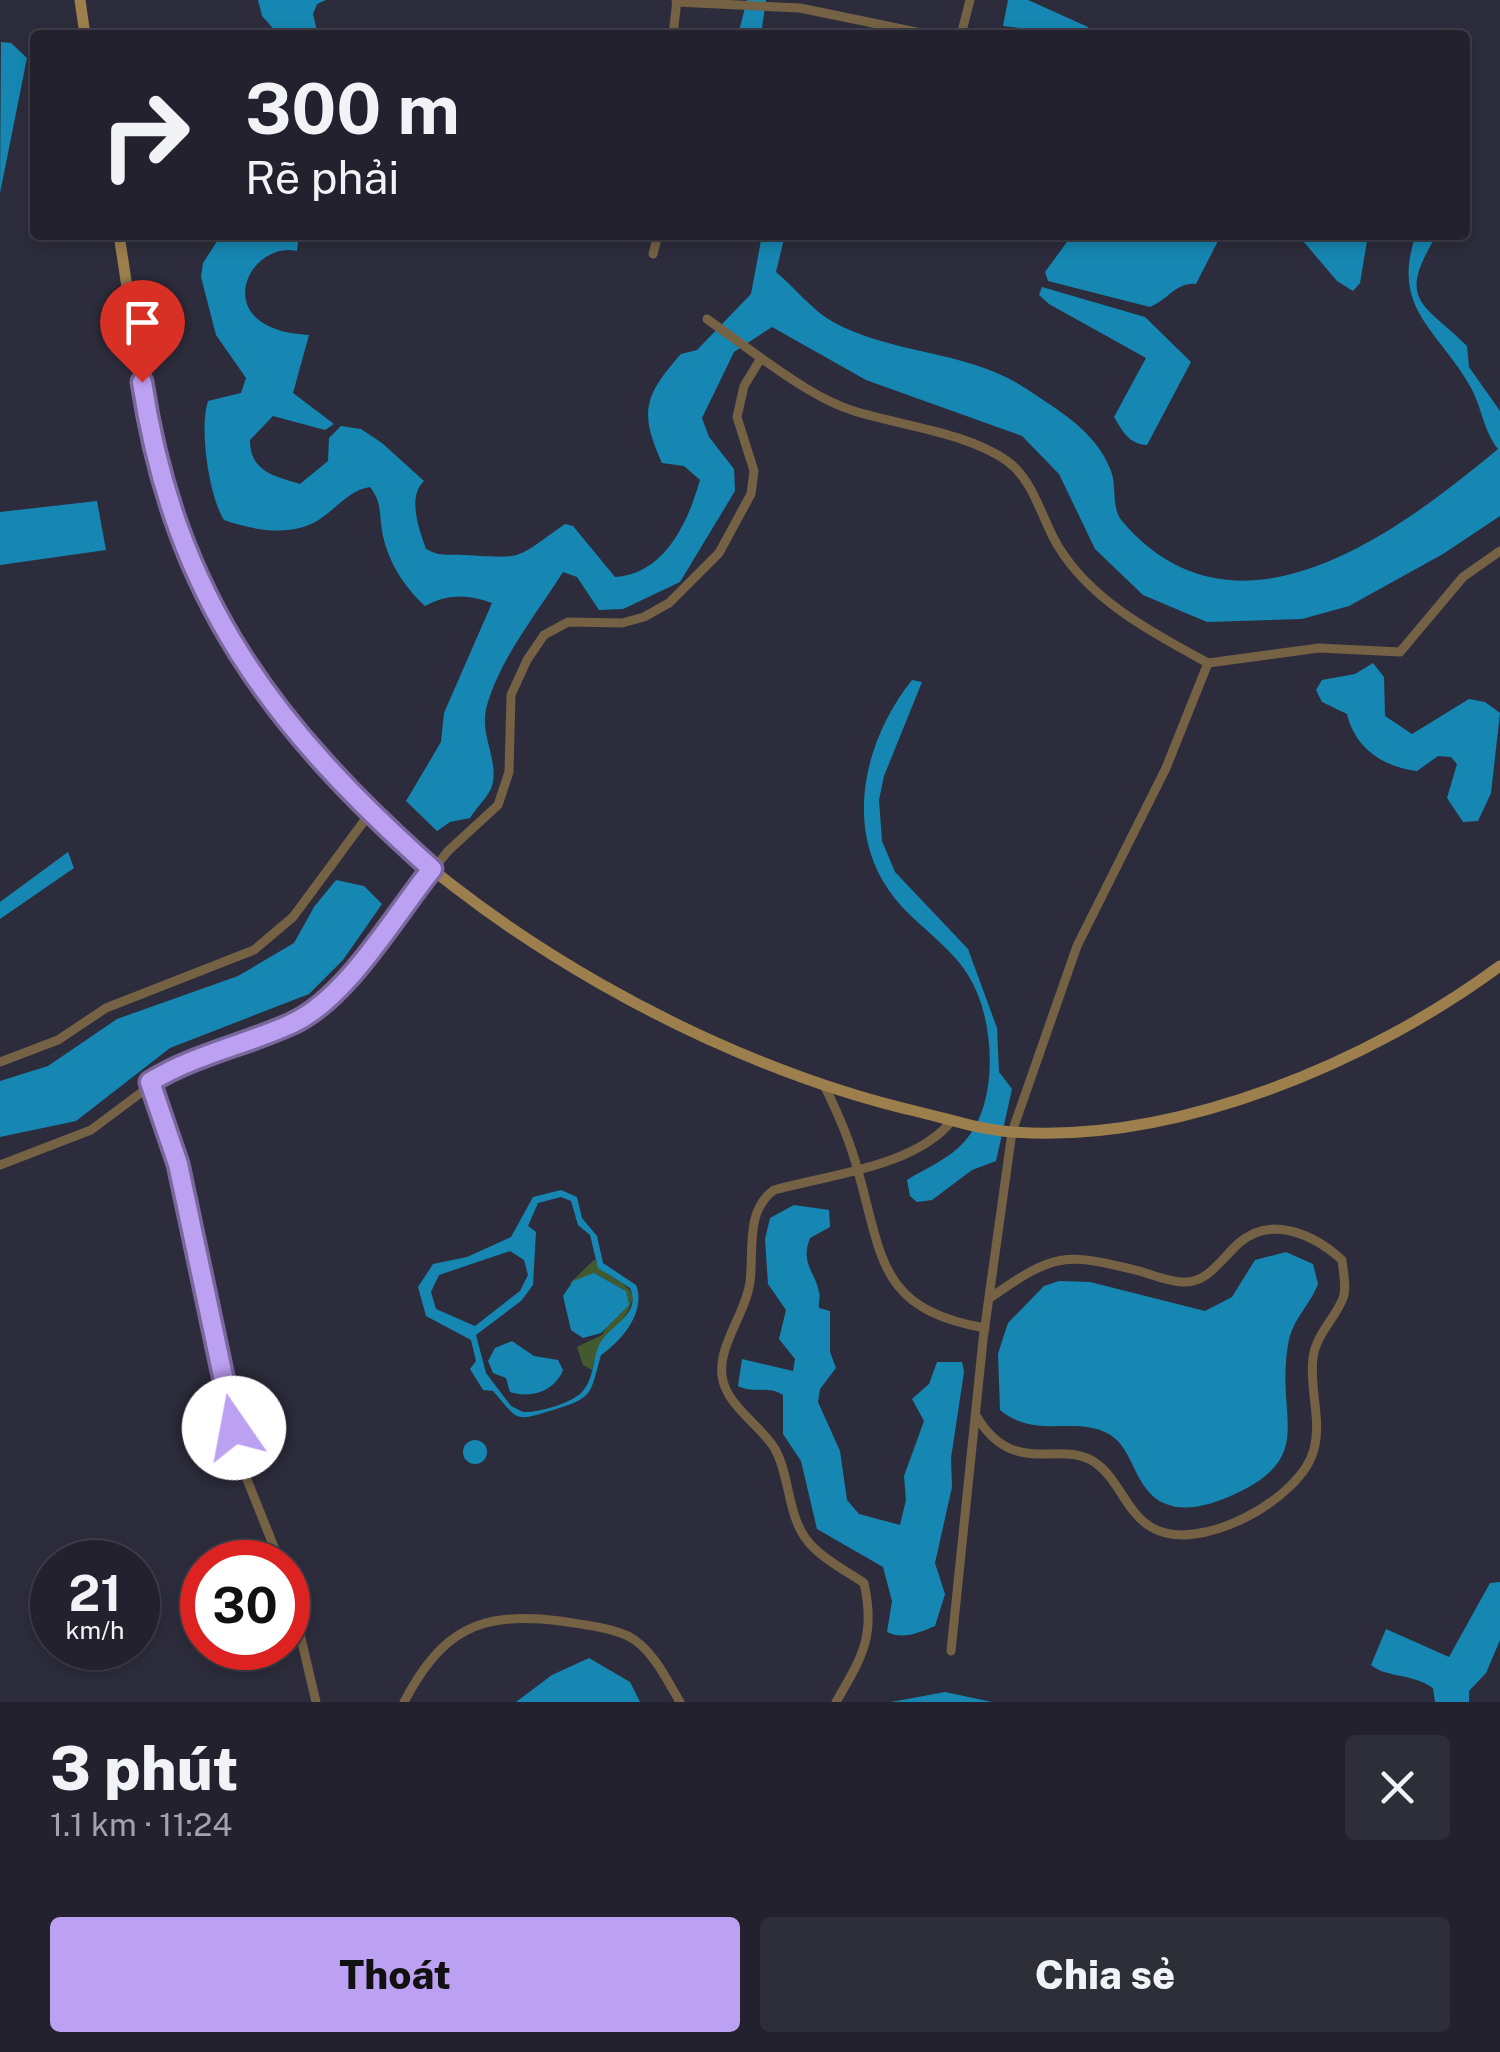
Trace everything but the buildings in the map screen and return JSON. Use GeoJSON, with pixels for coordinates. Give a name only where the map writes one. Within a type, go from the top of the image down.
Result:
{"type":"FeatureCollection","features":[{"type":"Feature","properties":{"kind":"street"},"geometry":{"type":"LineString","coordinates":[[80,0],[84,30]]}},
{"type":"Feature","properties":{"kind":"street"},"geometry":{"type":"LineString","coordinates":[[961,30],[970,0]]}},
{"type":"Feature","properties":{"kind":"street"},"geometry":{"type":"LineString","coordinates":[[673,30],[676,1],[766,4],[861,18],[910,30]]}},
{"type":"Feature","properties":{"kind":"street"},"geometry":{"type":"LineString","coordinates":[[119,240],[147,415],[169,512],[220,626],[328,773],[370,813],[432,869],[519,930],[637,1003],[720,1044],[824,1085],[1012,1132],[1116,1127],[1189,1112],[1312,1076],[1376,1043],[1500,966]]}},
{"type":"Feature","properties":{"kind":"street"},"geometry":{"type":"LineString","coordinates":[[653,254],[657,240]]}},
{"type":"Feature","properties":{"kind":"street"},"geometry":{"type":"LineString","coordinates":[[711,322],[761,358],[849,410],[989,450],[1011,463],[1025,481],[1058,548],[1092,588],[1158,636],[1208,663],[1319,648],[1400,652],[1462,577],[1500,551]]}},
{"type":"Feature","properties":{"kind":"street"},"geometry":{"type":"LineString","coordinates":[[0,1165],[91,1130],[150,1082],[174,1068],[295,1022],[325,1001],[432,869],[498,806],[509,772],[511,696],[527,660],[544,635],[568,622],[622,623],[644,617],[669,603],[719,553],[752,494],[754,472],[739,429],[738,406],[761,358]]}},
{"type":"Feature","properties":{"kind":"street"},"geometry":{"type":"LineString","coordinates":[[952,1650],[975,1414],[1012,1132],[1078,946],[1166,768],[1208,663]]}},
{"type":"Feature","properties":{"kind":"street"},"geometry":{"type":"LineString","coordinates":[[0,1062],[58,1040],[106,1008],[254,950],[276,935],[370,813]]}},
{"type":"Feature","properties":{"kind":"street"},"geometry":{"type":"LineString","coordinates":[[150,1082],[178,1164],[242,1466],[271,1540]]}},
{"type":"Feature","properties":{"kind":"street"},"geometry":{"type":"LineString","coordinates":[[824,1085],[857,1168],[882,1266],[908,1298],[948,1321],[985,1328]]}},
{"type":"Feature","properties":{"kind":"street"},"geometry":{"type":"LineString","coordinates":[[836,1702],[867,1648],[870,1610],[864,1583],[812,1547],[796,1522],[778,1454],[759,1426],[729,1397],[721,1374],[726,1346],[744,1313],[754,1220],[760,1200],[774,1190],[918,1151],[952,1120]]}},
{"type":"Feature","properties":{"kind":"street"},"geometry":{"type":"LineString","coordinates":[[975,1414],[987,1434],[1018,1453],[1085,1458],[1098,1464],[1126,1504],[1152,1528],[1180,1535],[1224,1528],[1272,1504],[1313,1455],[1318,1430],[1313,1359],[1321,1332],[1345,1296],[1342,1260],[1318,1238],[1281,1228],[1244,1239],[1206,1276],[1186,1283],[1087,1258],[1057,1258],[990,1298]]}},
{"type":"Feature","properties":{"kind":"street"},"geometry":{"type":"LineString","coordinates":[[404,1702],[423,1666],[446,1642],[475,1625],[509,1618],[572,1622],[628,1636],[656,1663],[680,1702]]}},
{"type":"Feature","properties":{"kind":"street"},"geometry":{"type":"LineString","coordinates":[[308,1670],[316,1702]]}},
{"type":"Feature","properties":{"kind":"green space"},"geometry":{"type":"Polygon","coordinates":[[[595,1259],[603,1271],[633,1296],[625,1316],[600,1348],[592,1370],[583,1365],[577,1347],[602,1335],[626,1291],[598,1275],[569,1284],[595,1259]]]}},
{"type":"Feature","properties":{"kind":"water"},"geometry":{"type":"Polygon","coordinates":[[[258,0],[326,0],[317,4],[313,14],[317,30],[275,30],[262,16],[258,0]]]}},
{"type":"Feature","properties":{"kind":"water"},"geometry":{"type":"Polygon","coordinates":[[[747,0],[766,0],[762,30],[739,30],[747,0]]]}},
{"type":"Feature","properties":{"kind":"water"},"geometry":{"type":"Polygon","coordinates":[[[1008,0],[1028,0],[1088,27],[1039,30],[1003,26],[1008,0]]]}},
{"type":"Feature","properties":{"kind":"water"},"geometry":{"type":"Polygon","coordinates":[[[1,42],[11,43],[27,58],[0,193],[1,42]]]}},
{"type":"Feature","properties":{"kind":"water"},"geometry":{"type":"Polygon","coordinates":[[[218,240],[298,240],[297,251],[279,251],[263,259],[252,271],[246,287],[247,303],[257,318],[277,330],[309,335],[293,393],[334,424],[325,430],[273,416],[250,440],[254,459],[272,475],[300,484],[328,461],[329,438],[341,426],[361,429],[424,481],[416,496],[418,523],[426,549],[440,554],[518,554],[565,524],[573,526],[615,577],[633,574],[661,556],[681,528],[700,480],[684,466],[662,463],[648,417],[653,393],[681,354],[697,350],[751,294],[761,240],[784,240],[776,272],[833,322],[880,341],[955,359],[1003,376],[1075,423],[1104,457],[1113,477],[1116,510],[1122,521],[1167,560],[1215,578],[1264,579],[1315,567],[1365,544],[1413,515],[1498,449],[1470,386],[1413,300],[1409,282],[1415,240],[1434,240],[1424,257],[1417,288],[1428,310],[1467,346],[1469,367],[1500,411],[1500,516],[1443,554],[1349,606],[1302,619],[1207,622],[1143,595],[1095,549],[1059,474],[1022,436],[866,380],[772,327],[734,352],[702,418],[709,437],[734,469],[735,491],[680,582],[623,609],[599,610],[577,577],[563,572],[509,655],[492,691],[485,719],[494,776],[490,790],[470,818],[450,822],[437,831],[406,801],[441,742],[444,713],[492,603],[458,597],[425,606],[403,582],[392,562],[384,542],[378,503],[370,487],[349,496],[317,521],[295,529],[259,529],[224,520],[210,479],[205,413],[208,401],[241,393],[246,378],[216,335],[201,277],[203,263],[218,240]]]}},
{"type":"Feature","properties":{"kind":"water"},"geometry":{"type":"Polygon","coordinates":[[[1068,240],[1218,240],[1196,284],[1177,289],[1150,307],[1048,281],[1045,272],[1068,240]]]}},
{"type":"Feature","properties":{"kind":"water"},"geometry":{"type":"Polygon","coordinates":[[[1302,240],[1367,240],[1360,283],[1353,291],[1337,281],[1302,240]]]}},
{"type":"Feature","properties":{"kind":"water"},"geometry":{"type":"Polygon","coordinates":[[[1042,287],[1145,317],[1191,362],[1147,445],[1131,440],[1114,417],[1146,358],[1049,304],[1039,295],[1042,287]]]}},
{"type":"Feature","properties":{"kind":"water"},"geometry":{"type":"Polygon","coordinates":[[[97,501],[106,550],[0,565],[0,512],[97,501]]]}},
{"type":"Feature","properties":{"kind":"water"},"geometry":{"type":"Polygon","coordinates":[[[1373,663],[1384,677],[1385,716],[1412,734],[1469,699],[1485,702],[1500,713],[1491,793],[1478,821],[1463,822],[1447,798],[1457,764],[1451,757],[1438,756],[1417,771],[1393,765],[1364,746],[1347,714],[1322,702],[1316,690],[1322,680],[1355,674],[1373,663]]]}},
{"type":"Feature","properties":{"kind":"water"},"geometry":{"type":"Polygon","coordinates":[[[912,680],[922,682],[884,776],[879,800],[882,841],[895,872],[968,949],[997,1028],[999,1072],[1012,1089],[996,1161],[972,1170],[932,1200],[917,1202],[910,1196],[907,1180],[964,1142],[983,1107],[990,1064],[985,1020],[972,982],[954,957],[890,892],[867,839],[864,811],[872,756],[882,729],[912,680]]]}},
{"type":"Feature","properties":{"kind":"water"},"geometry":{"type":"Polygon","coordinates":[[[68,852],[74,868],[0,919],[0,902],[68,852]]]}},
{"type":"Feature","properties":{"kind":"water"},"geometry":{"type":"Polygon","coordinates":[[[336,880],[364,886],[382,904],[343,960],[309,994],[170,1048],[76,1121],[0,1137],[0,1081],[48,1066],[117,1019],[238,976],[294,943],[314,907],[336,880]]]}},
{"type":"Feature","properties":{"kind":"water"},"geometry":{"type":"Polygon","coordinates":[[[561,1190],[577,1197],[582,1218],[597,1236],[603,1263],[636,1285],[638,1305],[630,1325],[601,1355],[595,1378],[583,1398],[524,1417],[513,1413],[493,1391],[483,1390],[470,1369],[476,1361],[471,1340],[426,1316],[418,1287],[433,1264],[467,1257],[511,1237],[533,1197],[561,1190]],[[561,1197],[538,1203],[528,1226],[536,1232],[533,1285],[521,1301],[476,1335],[486,1373],[511,1406],[523,1412],[554,1406],[582,1392],[602,1340],[632,1304],[630,1288],[598,1268],[590,1235],[578,1225],[571,1201],[561,1197]],[[510,1251],[439,1275],[431,1292],[436,1309],[475,1326],[520,1291],[528,1275],[524,1260],[510,1251]]]}},
{"type":"Feature","properties":{"kind":"water"},"geometry":{"type":"Polygon","coordinates":[[[794,1205],[829,1210],[830,1227],[810,1238],[807,1247],[809,1267],[820,1294],[819,1308],[830,1311],[830,1352],[836,1368],[820,1389],[818,1402],[840,1451],[847,1500],[859,1514],[900,1525],[906,1500],[904,1476],[924,1421],[912,1399],[929,1384],[937,1362],[962,1362],[964,1372],[951,1458],[952,1487],[935,1563],[945,1594],[935,1626],[917,1633],[887,1632],[892,1601],[883,1567],[817,1529],[801,1461],[783,1434],[783,1395],[738,1386],[742,1359],[793,1371],[795,1359],[779,1339],[786,1310],[768,1284],[765,1239],[770,1218],[794,1205]]]}},
{"type":"Feature","properties":{"kind":"water"},"geometry":{"type":"Polygon","coordinates":[[[1286,1252],[1313,1264],[1318,1284],[1293,1328],[1288,1345],[1287,1435],[1283,1452],[1274,1468],[1255,1483],[1212,1503],[1189,1507],[1166,1504],[1147,1490],[1118,1441],[1109,1434],[1083,1426],[1027,1424],[1000,1410],[998,1354],[1008,1323],[1044,1286],[1059,1281],[1090,1282],[1205,1311],[1232,1297],[1255,1260],[1286,1252]]]}},
{"type":"Feature","properties":{"kind":"water"},"geometry":{"type":"Polygon","coordinates":[[[594,1273],[626,1291],[629,1305],[601,1333],[583,1338],[571,1330],[563,1296],[573,1281],[594,1273]]]}},
{"type":"Feature","properties":{"kind":"water"},"geometry":{"type":"Polygon","coordinates":[[[512,1341],[534,1356],[558,1360],[563,1370],[554,1383],[534,1394],[510,1392],[506,1378],[493,1373],[488,1361],[495,1348],[512,1341]]]}},
{"type":"Feature","properties":{"kind":"water"},"geometry":{"type":"Polygon","coordinates":[[[475,1440],[484,1443],[484,1461],[475,1464],[466,1461],[463,1452],[466,1443],[475,1440]]]}},
{"type":"Feature","properties":{"kind":"water"},"geometry":{"type":"Polygon","coordinates":[[[1500,1582],[1500,1640],[1486,1673],[1469,1691],[1469,1702],[1435,1702],[1433,1688],[1425,1683],[1371,1665],[1386,1629],[1449,1657],[1490,1583],[1500,1582]]]}},
{"type":"Feature","properties":{"kind":"water"},"geometry":{"type":"Polygon","coordinates":[[[589,1658],[630,1682],[640,1702],[516,1702],[552,1675],[589,1658]]]}},
{"type":"Feature","properties":{"kind":"water"},"geometry":{"type":"Polygon","coordinates":[[[945,1692],[992,1702],[891,1702],[945,1692]]]}},
{"type":"Feature","properties":{"kind":"route"},"geometry":{"type":"LineString","coordinates":[[142,382],[169,512],[220,626],[328,773],[432,869],[325,1001],[295,1022],[211,1052],[150,1082],[178,1164],[234,1428]]}}]}
